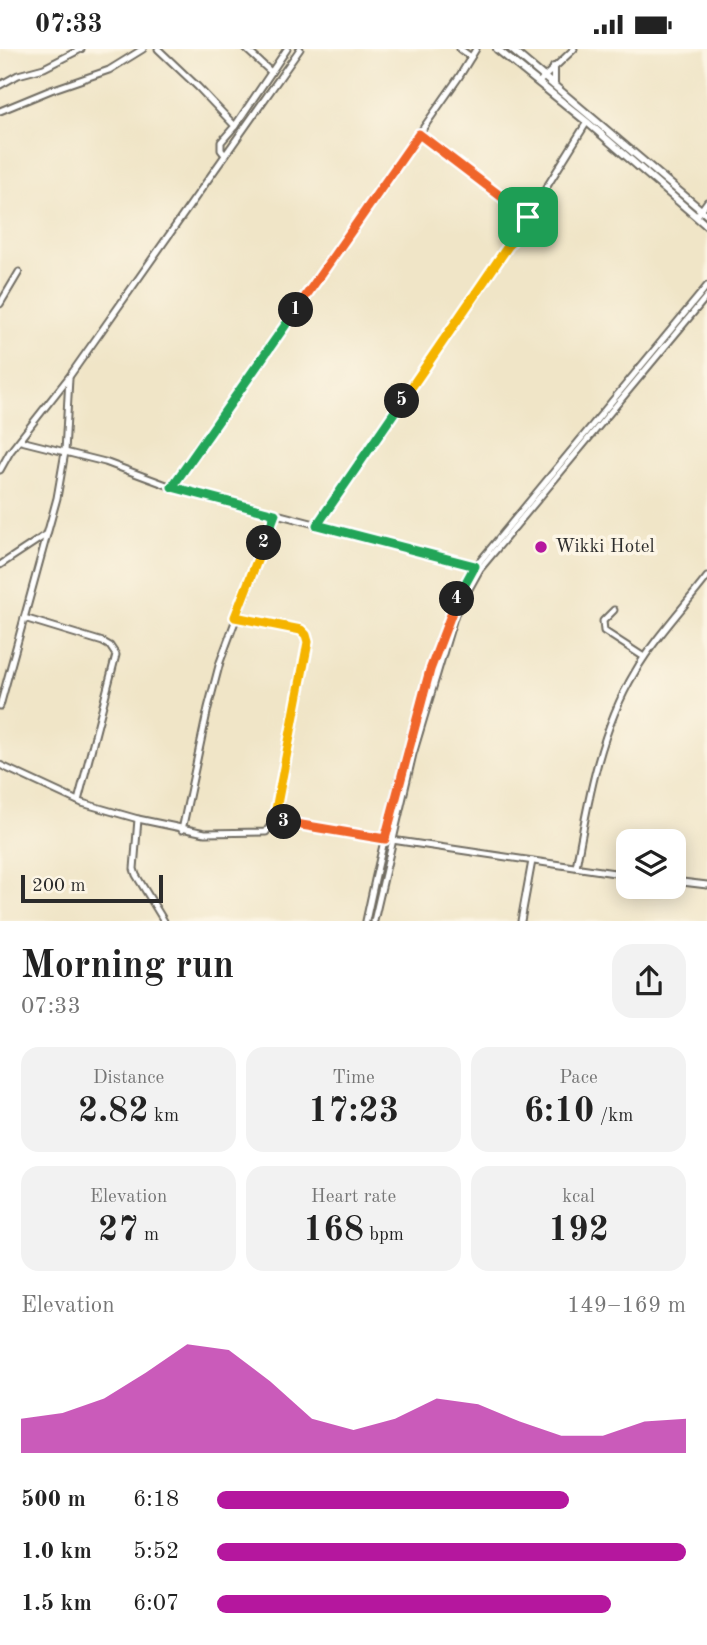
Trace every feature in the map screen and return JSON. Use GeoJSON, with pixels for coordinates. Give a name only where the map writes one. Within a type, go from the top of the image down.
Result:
{"type":"FeatureCollection","features":[{"type":"Feature","properties":{"kind":"main road"},"geometry":{"type":"LineString","coordinates":[[497,49],[554,85],[702,214],[707,226]]}},
{"type":"Feature","properties":{"kind":"main road"},"geometry":{"type":"LineString","coordinates":[[511,49],[587,122],[702,214]]}},
{"type":"Feature","properties":{"kind":"main road"},"geometry":{"type":"LineString","coordinates":[[554,67],[554,85]]}},
{"type":"Feature","properties":{"kind":"street"},"geometry":{"type":"LineString","coordinates":[[0,85],[18,75],[44,68],[81,49]]}},
{"type":"Feature","properties":{"kind":"street"},"geometry":{"type":"LineString","coordinates":[[0,111],[51,90],[109,71],[144,49]]}},
{"type":"Feature","properties":{"kind":"street"},"geometry":{"type":"LineString","coordinates":[[158,49],[235,126]]}},
{"type":"Feature","properties":{"kind":"street"},"geometry":{"type":"LineString","coordinates":[[246,49],[279,78]]}},
{"type":"Feature","properties":{"kind":"street"},"geometry":{"type":"LineString","coordinates":[[225,155],[221,150],[221,142],[235,126],[287,49]]}},
{"type":"Feature","properties":{"kind":"street"},"geometry":{"type":"LineString","coordinates":[[0,470],[10,452],[69,377],[300,49]]}},
{"type":"Feature","properties":{"kind":"street"},"geometry":{"type":"LineString","coordinates":[[460,49],[471,57]]}},
{"type":"Feature","properties":{"kind":"street"},"geometry":{"type":"LineString","coordinates":[[172,487],[476,49]]}},
{"type":"Feature","properties":{"kind":"street"},"geometry":{"type":"LineString","coordinates":[[542,79],[574,49]]}},
{"type":"Feature","properties":{"kind":"street"},"geometry":{"type":"LineString","coordinates":[[317,525],[528,217],[587,122]]}},
{"type":"Feature","properties":{"kind":"street"},"geometry":{"type":"LineString","coordinates":[[419,134],[528,217]]}},
{"type":"Feature","properties":{"kind":"street"},"geometry":{"type":"LineString","coordinates":[[702,214],[707,202]]}},
{"type":"Feature","properties":{"kind":"street"},"geometry":{"type":"LineString","coordinates":[[0,304],[19,272]]}},
{"type":"Feature","properties":{"kind":"street"},"geometry":{"type":"LineString","coordinates":[[366,921],[430,670],[456,601],[477,567],[707,286]]}},
{"type":"Feature","properties":{"kind":"street"},"geometry":{"type":"LineString","coordinates":[[477,567],[707,296]]}},
{"type":"Feature","properties":{"kind":"street"},"geometry":{"type":"LineString","coordinates":[[0,706],[47,534],[65,452],[69,377]]}},
{"type":"Feature","properties":{"kind":"street"},"geometry":{"type":"LineString","coordinates":[[21,440],[105,462],[172,487],[477,567]]}},
{"type":"Feature","properties":{"kind":"street"},"geometry":{"type":"LineString","coordinates":[[182,830],[208,708],[235,617],[275,514]]}},
{"type":"Feature","properties":{"kind":"street"},"geometry":{"type":"LineString","coordinates":[[0,565],[47,534]]}},
{"type":"Feature","properties":{"kind":"street"},"geometry":{"type":"LineString","coordinates":[[576,867],[587,805],[599,759],[625,689],[644,657],[707,577]]}},
{"type":"Feature","properties":{"kind":"street"},"geometry":{"type":"LineString","coordinates":[[614,610],[603,621],[604,631],[644,657]]}},
{"type":"Feature","properties":{"kind":"street"},"geometry":{"type":"LineString","coordinates":[[0,765],[78,801],[138,820],[205,833],[265,832],[274,820],[308,642],[301,630],[235,617]]}},
{"type":"Feature","properties":{"kind":"street"},"geometry":{"type":"LineString","coordinates":[[24,618],[103,642],[110,646],[116,655],[78,801]]}},
{"type":"Feature","properties":{"kind":"street"},"geometry":{"type":"LineString","coordinates":[[138,820],[134,869],[164,921]]}},
{"type":"Feature","properties":{"kind":"street"},"geometry":{"type":"LineString","coordinates":[[274,820],[388,840],[616,872]]}},
{"type":"Feature","properties":{"kind":"street"},"geometry":{"type":"LineString","coordinates":[[374,921],[388,840]]}},
{"type":"Feature","properties":{"kind":"street"},"geometry":{"type":"LineString","coordinates":[[521,921],[532,861]]}},
{"type":"Feature","properties":{"kind":"street"},"geometry":{"type":"LineString","coordinates":[[686,882],[707,885]]}},
{"type":"Feature","properties":{"kind":"place","name":"Wikki Hotel"},"geometry":{"type":"Point","coordinates":[541,547]}},
{"type":"Feature","properties":{"kind":"route"},"geometry":{"type":"LineString","coordinates":[[419,134],[528,217],[317,525],[475,566],[456,601],[430,670],[385,839],[274,820],[308,642],[301,630],[235,617],[275,514],[172,487],[419,134]]}}]}
